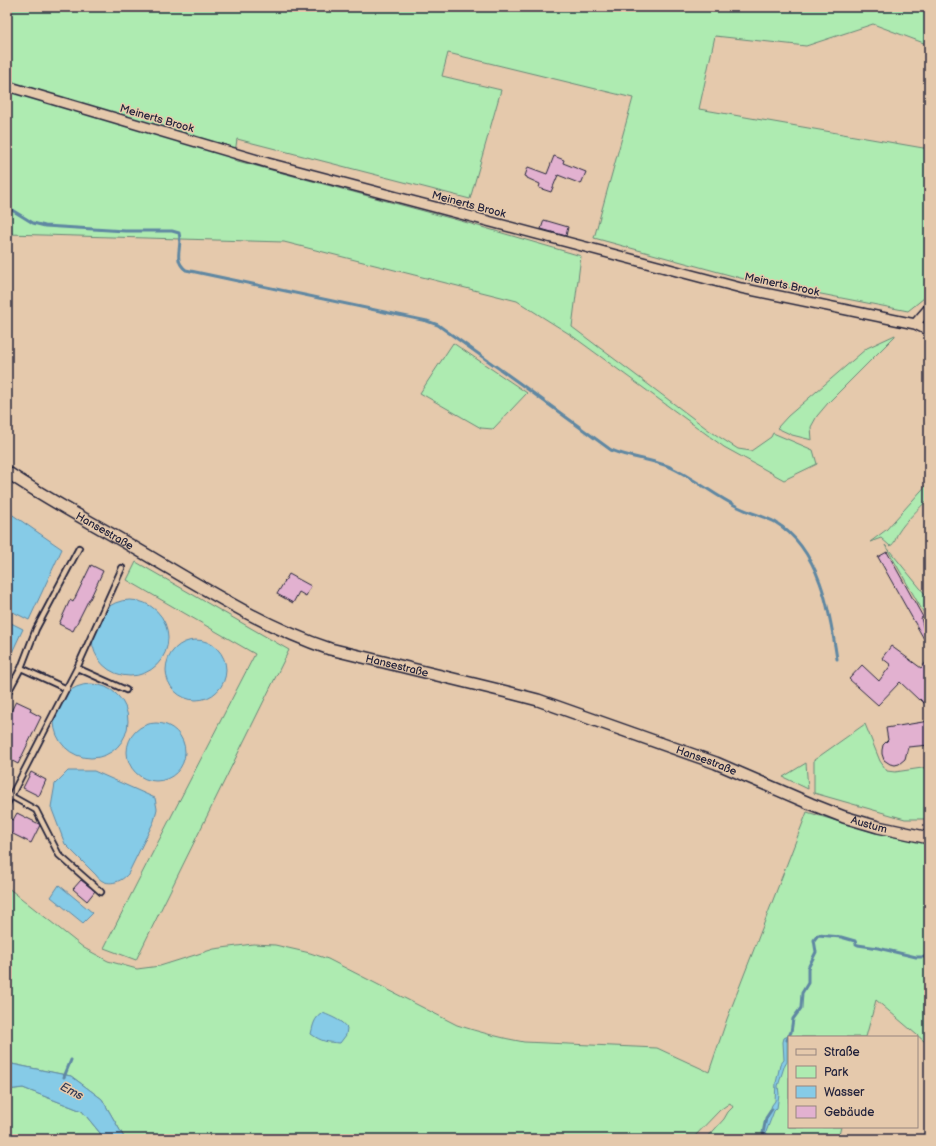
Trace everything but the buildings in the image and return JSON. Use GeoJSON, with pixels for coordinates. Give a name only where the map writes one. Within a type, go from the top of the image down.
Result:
{"type":"FeatureCollection","features":[{"type":"Feature","properties":{"kind":"street","name":"Meinerts Brook"},"geometry":{"type":"LineString","coordinates":[[7,86],[276,165],[741,288],[915,324],[929,330]]}},
{"type":"Feature","properties":{"kind":"street"},"geometry":{"type":"LineString","coordinates":[[915,324],[929,308]]}},
{"type":"Feature","properties":{"kind":"street","name":"Hansestraße"},"geometry":{"type":"LineString","coordinates":[[7,472],[43,495],[223,599],[302,640],[330,649],[538,700],[716,763],[812,804]]}},
{"type":"Feature","properties":{"kind":"street","name":"Austum"},"geometry":{"type":"LineString","coordinates":[[812,804],[844,817],[878,827],[929,838]]}},
{"type":"Feature","properties":{"kind":"lane"},"geometry":{"type":"LineString","coordinates":[[7,694],[21,668],[36,629],[79,548]]}},
{"type":"Feature","properties":{"kind":"lane"},"geometry":{"type":"LineString","coordinates":[[7,804],[77,668],[122,568]]}},
{"type":"Feature","properties":{"kind":"lane"},"geometry":{"type":"LineString","coordinates":[[21,668],[66,689]]}},
{"type":"Feature","properties":{"kind":"lane"},"geometry":{"type":"LineString","coordinates":[[77,668],[126,690]]}},
{"type":"Feature","properties":{"kind":"lane"},"geometry":{"type":"LineString","coordinates":[[11,796],[36,810],[59,855],[102,892]]}},
{"type":"Feature","properties":{"kind":"green space"},"geometry":{"type":"Polygon","coordinates":[[[7,7],[929,7],[929,45],[873,24],[806,46],[715,36],[699,109],[929,149],[929,294],[908,311],[744,279],[594,238],[633,98],[448,53],[442,76],[501,90],[470,199],[237,139],[234,160],[461,221],[581,256],[572,327],[710,431],[738,449],[751,451],[771,437],[773,433],[813,450],[817,464],[784,480],[724,447],[571,335],[517,301],[284,242],[7,235],[7,7]]]}},
{"type":"Feature","properties":{"kind":"green space"},"geometry":{"type":"Polygon","coordinates":[[[895,335],[817,416],[811,427],[812,440],[792,435],[777,428],[788,416],[867,348],[895,335]]]}},
{"type":"Feature","properties":{"kind":"green space"},"geometry":{"type":"Polygon","coordinates":[[[453,343],[527,393],[493,429],[481,428],[420,393],[453,343]]]}},
{"type":"Feature","properties":{"kind":"green space"},"geometry":{"type":"Polygon","coordinates":[[[929,482],[929,498],[905,524],[893,543],[890,546],[881,538],[870,542],[886,530],[929,482]]]}},
{"type":"Feature","properties":{"kind":"green space"},"geometry":{"type":"Polygon","coordinates":[[[885,545],[929,599],[929,622],[885,545]]]}},
{"type":"Feature","properties":{"kind":"green space"},"geometry":{"type":"Polygon","coordinates":[[[136,562],[289,650],[136,960],[104,948],[255,654],[127,580],[136,562]]]}},
{"type":"Feature","properties":{"kind":"green space"},"geometry":{"type":"Polygon","coordinates":[[[865,724],[880,761],[887,771],[895,772],[929,767],[929,826],[926,826],[926,819],[905,819],[814,793],[814,760],[865,724]]]}},
{"type":"Feature","properties":{"kind":"green space"},"geometry":{"type":"Polygon","coordinates":[[[806,763],[808,789],[783,777],[806,763]]]}},
{"type":"Feature","properties":{"kind":"green space"},"geometry":{"type":"Polygon","coordinates":[[[807,812],[873,832],[929,844],[929,1042],[924,1041],[876,1000],[866,1036],[788,1036],[788,1128],[841,1128],[838,1139],[706,1139],[733,1107],[730,1103],[720,1110],[692,1139],[125,1139],[102,1099],[71,1076],[7,1063],[7,887],[84,948],[108,961],[137,969],[160,966],[214,949],[253,944],[275,945],[310,953],[328,959],[457,1025],[498,1037],[524,1042],[657,1048],[709,1072],[727,1019],[807,812]]]}},
{"type":"Feature","properties":{"kind":"green space"},"geometry":{"type":"Polygon","coordinates":[[[23,1088],[82,1111],[100,1133],[102,1139],[7,1139],[7,1090],[23,1088]]]}},
{"type":"Feature","properties":{"kind":"water"},"geometry":{"type":"Polygon","coordinates":[[[7,511],[62,549],[29,620],[7,609],[7,511]]]}},
{"type":"Feature","properties":{"kind":"water"},"geometry":{"type":"Polygon","coordinates":[[[130,600],[145,603],[157,611],[165,623],[168,638],[165,653],[157,665],[145,673],[130,676],[115,673],[103,665],[95,653],[92,638],[95,623],[103,611],[115,603],[130,600]]]}},
{"type":"Feature","properties":{"kind":"water"},"geometry":{"type":"Polygon","coordinates":[[[7,621],[23,629],[7,663],[7,621]]]}},
{"type":"Feature","properties":{"kind":"water"},"geometry":{"type":"Polygon","coordinates":[[[196,640],[212,645],[217,649],[221,654],[226,670],[221,686],[217,691],[212,695],[196,700],[180,695],[175,691],[171,686],[166,670],[171,654],[175,649],[180,645],[196,640]]]}},
{"type":"Feature","properties":{"kind":"water"},"geometry":{"type":"Polygon","coordinates":[[[91,684],[112,690],[122,700],[128,721],[122,742],[112,752],[91,758],[70,752],[60,742],[54,721],[60,700],[70,690],[91,684]]]}},
{"type":"Feature","properties":{"kind":"water"},"geometry":{"type":"Polygon","coordinates":[[[156,723],[167,725],[180,736],[183,741],[185,752],[183,763],[172,776],[167,779],[156,781],[145,779],[132,768],[129,763],[127,752],[129,741],[140,728],[145,725],[156,723]]]}},
{"type":"Feature","properties":{"kind":"water"},"geometry":{"type":"Polygon","coordinates":[[[68,771],[94,771],[155,798],[157,809],[154,821],[128,874],[116,882],[107,883],[99,879],[65,844],[51,807],[55,784],[68,771]]]}},
{"type":"Feature","properties":{"kind":"water"},"geometry":{"type":"Polygon","coordinates":[[[59,885],[93,913],[83,923],[51,897],[59,885]]]}},
{"type":"Feature","properties":{"kind":"water"},"geometry":{"type":"Polygon","coordinates":[[[323,1013],[333,1017],[347,1028],[346,1035],[340,1043],[318,1039],[311,1034],[316,1019],[323,1013]]]}},
{"type":"Feature","properties":{"kind":"water"},"geometry":{"type":"Polygon","coordinates":[[[788,1036],[787,1062],[778,1086],[779,1094],[777,1108],[774,1111],[766,1132],[768,1136],[776,1139],[765,1139],[763,1133],[765,1124],[775,1101],[776,1083],[780,1065],[784,1060],[784,1038],[788,1036]]]}},
{"type":"Feature","properties":{"kind":"water","name":"Ems"},"geometry":{"type":"Polygon","coordinates":[[[7,1063],[71,1076],[102,1099],[125,1139],[102,1139],[100,1133],[82,1111],[23,1088],[7,1090],[7,1063]]]}},
{"type":"Feature","properties":{"kind":"waterway"},"geometry":{"type":"LineString","coordinates":[[7,207],[33,223],[45,226],[125,231],[172,231],[179,233],[179,258],[182,266],[186,270],[427,321],[438,325],[611,450],[670,467],[688,476],[729,503],[775,522],[790,534],[803,548],[813,565],[820,583],[831,622],[837,659]]}},
{"type":"Feature","properties":{"kind":"waterway"},"geometry":{"type":"LineString","coordinates":[[789,1036],[793,1019],[801,1008],[802,993],[808,983],[808,968],[816,952],[814,940],[818,935],[841,937],[855,941],[858,945],[916,957],[929,957]]}},
{"type":"Feature","properties":{"kind":"waterway","name":"Ems"},"geometry":{"type":"LineString","coordinates":[[64,1077],[71,1060]]}},
{"type":"Feature","properties":{"kind":"waterway"},"geometry":{"type":"LineString","coordinates":[[768,1139],[763,1133],[766,1118],[772,1109]]}}]}
